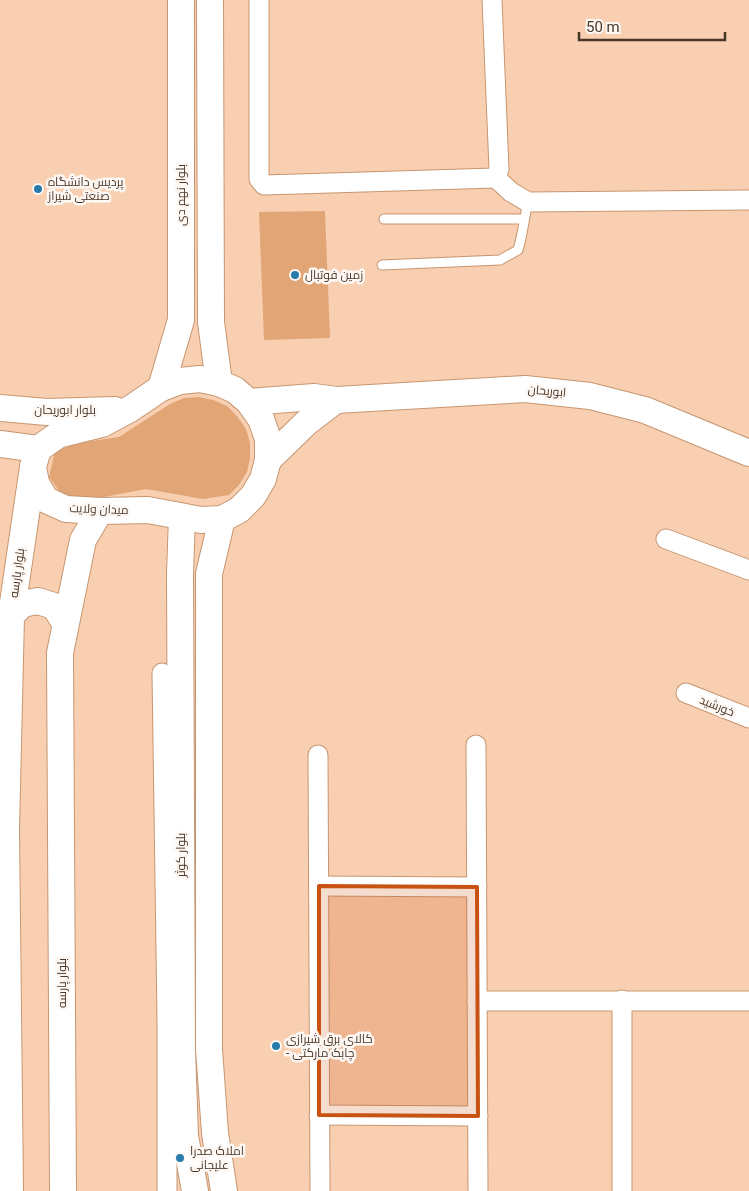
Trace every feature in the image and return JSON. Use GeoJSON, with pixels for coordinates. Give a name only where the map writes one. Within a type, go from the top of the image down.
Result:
{"type":"FeatureCollection","features":[{"type":"Feature","properties":{"kind":"main road","name":"بلوار نهم دی"},"geometry":{"type":"LineString","coordinates":[[161,388],[181,320],[181,0]]}},
{"type":"Feature","properties":{"kind":"main road"},"geometry":{"type":"LineString","coordinates":[[210,0],[211,322],[219,383]]}},
{"type":"Feature","properties":{"kind":"main road","name":"میدان ولایت"},"geometry":{"type":"LineString","coordinates":[[200,379],[219,383],[235,390],[249,402],[261,419],[268,439],[268,460],[263,479],[253,496],[240,510],[222,519],[201,520],[148,510],[100,511],[66,509],[46,500],[36,483],[35,458],[58,435],[102,424],[130,409],[161,388],[180,381],[200,379]]}},
{"type":"Feature","properties":{"kind":"main road","name":"ابوریحان"},"geometry":{"type":"LineString","coordinates":[[249,402],[314,397],[336,400],[525,389],[590,396],[645,410],[749,453]]}},
{"type":"Feature","properties":{"kind":"main road"},"geometry":{"type":"LineString","coordinates":[[268,460],[306,423],[336,400]]}},
{"type":"Feature","properties":{"kind":"main road","name":"بلوار ابوریحان"},"geometry":{"type":"LineString","coordinates":[[0,408],[47,412],[130,409]]}},
{"type":"Feature","properties":{"kind":"main road"},"geometry":{"type":"LineString","coordinates":[[0,444],[35,458]]}},
{"type":"Feature","properties":{"kind":"main road","name":"بلوار پارسه"},"geometry":{"type":"LineString","coordinates":[[10,1191],[6,830],[11,616],[35,458]]}},
{"type":"Feature","properties":{"kind":"main road","name":"بلوار پارسه"},"geometry":{"type":"LineString","coordinates":[[62,1191],[60,654],[83,540],[100,511]]}},
{"type":"Feature","properties":{"kind":"main road","name":"بلوار کوثر"},"geometry":{"type":"LineString","coordinates":[[182,517],[180,574],[182,1049],[185,1136],[195,1191]]}},
{"type":"Feature","properties":{"kind":"main road"},"geometry":{"type":"LineString","coordinates":[[222,519],[209,574],[209,1049],[215,1134],[224,1191]]}},
{"type":"Feature","properties":{"kind":"main road"},"geometry":{"type":"LineString","coordinates":[[11,616],[22,604],[38,601],[54,606],[65,623]]}},
{"type":"Feature","properties":{"kind":"street"},"geometry":{"type":"LineString","coordinates":[[259,0],[259,179],[264,184],[496,178],[526,210],[749,200]]}},
{"type":"Feature","properties":{"kind":"street"},"geometry":{"type":"LineString","coordinates":[[492,0],[499,169],[496,178]]}},
{"type":"Feature","properties":{"kind":"street"},"geometry":{"type":"LineString","coordinates":[[666,539],[749,570]]}},
{"type":"Feature","properties":{"kind":"street"},"geometry":{"type":"LineString","coordinates":[[162,673],[167,1020],[167,1191]]}},
{"type":"Feature","properties":{"kind":"street","name":"خورشید"},"geometry":{"type":"LineString","coordinates":[[686,693],[749,718]]}},
{"type":"Feature","properties":{"kind":"street"},"geometry":{"type":"LineString","coordinates":[[476,744],[478,1191]]}},
{"type":"Feature","properties":{"kind":"street"},"geometry":{"type":"LineString","coordinates":[[318,755],[320,1191]]}},
{"type":"Feature","properties":{"kind":"street"},"geometry":{"type":"LineString","coordinates":[[319,886],[477,886]]}},
{"type":"Feature","properties":{"kind":"street"},"geometry":{"type":"LineString","coordinates":[[622,1000],[622,1191]]}},
{"type":"Feature","properties":{"kind":"street"},"geometry":{"type":"LineString","coordinates":[[477,1001],[749,1001]]}},
{"type":"Feature","properties":{"kind":"street"},"geometry":{"type":"LineString","coordinates":[[319,1115],[478,1116]]}},
{"type":"Feature","properties":{"kind":"lane"},"geometry":{"type":"LineString","coordinates":[[382,265],[500,260],[518,250],[523,234],[526,210],[384,219]]}},
{"type":"Feature","properties":{"kind":"highlighted area"},"geometry":{"type":"Polygon","coordinates":[[[319,886],[477,887],[478,1116],[319,1115],[319,886]]]}},
{"type":"Feature","properties":{"kind":"shaded area","name":"زمین فوتبال"},"geometry":{"type":"Polygon","coordinates":[[[325,211],[330,338],[264,340],[259,212],[325,211]]]}},
{"type":"Feature","properties":{"kind":"shaded area"},"geometry":{"type":"Polygon","coordinates":[[[199,397],[227,406],[246,429],[250,443],[250,458],[247,472],[239,485],[229,495],[203,499],[146,489],[88,500],[63,496],[49,477],[55,451],[78,443],[119,437],[170,404],[184,398],[199,397]]]}},
{"type":"Feature","properties":{"kind":"place","name":"پردیس دانشگاه صنعتی شیراز"},"geometry":{"type":"Point","coordinates":[38,189]}},
{"type":"Feature","properties":{"kind":"place","name":"زمین فوتبال"},"geometry":{"type":"Point","coordinates":[295,275]}},
{"type":"Feature","properties":{"kind":"place","name":"کالای برق شیرازی - چابک مارکتی"},"geometry":{"type":"Point","coordinates":[276,1046]}},
{"type":"Feature","properties":{"kind":"place","name":"املاک صدرا علیجانی"},"geometry":{"type":"Point","coordinates":[180,1158]}}]}
